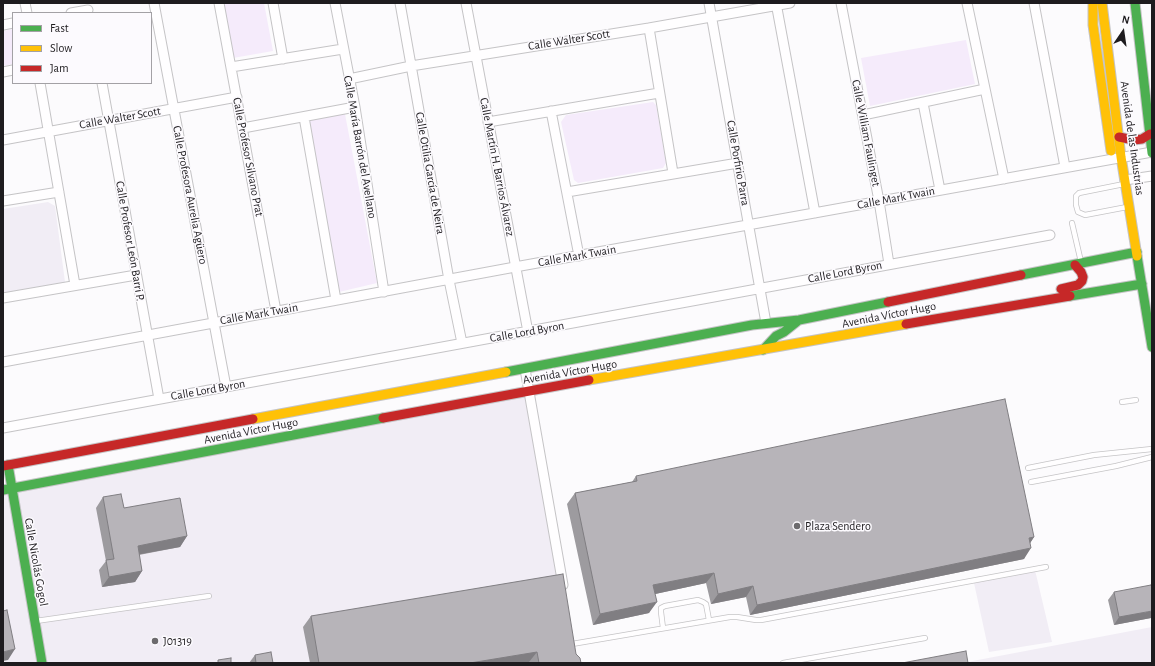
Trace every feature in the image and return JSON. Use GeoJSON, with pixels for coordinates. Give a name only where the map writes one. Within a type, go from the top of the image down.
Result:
{"type":"FeatureCollection","features":[{"type":"Feature","properties":{"kind":"street","name":"Calle Profesora Aurelia Agüero"},"geometry":{"type":"LineString","coordinates":[[154,3],[226,387]]}},
{"type":"Feature","properties":{"kind":"street","name":"Calle Profesor Silvano Prat"},"geometry":{"type":"LineString","coordinates":[[219,3],[276,311]]}},
{"type":"Feature","properties":{"kind":"street"},"geometry":{"type":"LineString","coordinates":[[273,3],[283,59]]}},
{"type":"Feature","properties":{"kind":"street","name":"Calle María Barrón del Avellano"},"geometry":{"type":"LineString","coordinates":[[335,3],[355,107],[384,292]]}},
{"type":"Feature","properties":{"kind":"street","name":"Calle Otilia García de Neira"},"geometry":{"type":"LineString","coordinates":[[400,3],[449,280],[462,344]]}},
{"type":"Feature","properties":{"kind":"street","name":"Calle Martín H. Barrios Álvarez"},"geometry":{"type":"LineString","coordinates":[[466,3],[528,332]]}},
{"type":"Feature","properties":{"kind":"street","name":"Calle Porfirio Parra"},"geometry":{"type":"LineString","coordinates":[[709,3],[766,323]]}},
{"type":"Feature","properties":{"kind":"street","name":"Calle Walter Scott"},"geometry":{"type":"LineString","coordinates":[[349,78],[411,66],[649,28],[776,4],[790,3]]}},
{"type":"Feature","properties":{"kind":"street","name":"Calle William Faulinget"},"geometry":{"type":"LineString","coordinates":[[841,3],[879,201],[889,264]]}},
{"type":"Feature","properties":{"kind":"street"},"geometry":{"type":"LineString","coordinates":[[967,3],[1004,178]]}},
{"type":"Feature","properties":{"kind":"street"},"geometry":{"type":"LineString","coordinates":[[1034,3],[1065,167]]}},
{"type":"Feature","properties":{"kind":"street"},"geometry":{"type":"LineString","coordinates":[[1092,3],[1093,25],[1117,158]]}},
{"type":"Feature","properties":{"kind":"street","name":"Avenida de las Industrias"},"geometry":{"type":"LineString","coordinates":[[1102,3],[1119,137],[1117,158],[1125,182],[1152,347]]}},
{"type":"Feature","properties":{"kind":"street","name":"Avenida de las Industrias"},"geometry":{"type":"LineString","coordinates":[[1136,3],[1152,153]]}},
{"type":"Feature","properties":{"kind":"street"},"geometry":{"type":"LineString","coordinates":[[776,4],[815,213]]}},
{"type":"Feature","properties":{"kind":"street"},"geometry":{"type":"LineString","coordinates":[[75,12],[88,9]]}},
{"type":"Feature","properties":{"kind":"street"},"geometry":{"type":"LineString","coordinates":[[649,28],[673,173]]}},
{"type":"Feature","properties":{"kind":"street"},"geometry":{"type":"LineString","coordinates":[[231,67],[343,49]]}},
{"type":"Feature","properties":{"kind":"street"},"geometry":{"type":"LineString","coordinates":[[40,84],[75,285]]}},
{"type":"Feature","properties":{"kind":"street","name":"Calle Profesor León Barri P."},"geometry":{"type":"LineString","coordinates":[[102,84],[159,399]]}},
{"type":"Feature","properties":{"kind":"street"},"geometry":{"type":"LineString","coordinates":[[863,115],[985,90]]}},
{"type":"Feature","properties":{"kind":"street"},"geometry":{"type":"LineString","coordinates":[[488,122],[659,93]]}},
{"type":"Feature","properties":{"kind":"street","name":"Calle Walter Scott"},"geometry":{"type":"LineString","coordinates":[[3,140],[236,97]]}},
{"type":"Feature","properties":{"kind":"street"},"geometry":{"type":"LineString","coordinates":[[923,103],[940,190]]}},
{"type":"Feature","properties":{"kind":"street"},"geometry":{"type":"LineString","coordinates":[[242,128],[355,107]]}},
{"type":"Feature","properties":{"kind":"street"},"geometry":{"type":"LineString","coordinates":[[551,111],[579,256]]}},
{"type":"Feature","properties":{"kind":"street"},"geometry":{"type":"LineString","coordinates":[[304,117],[336,300]]}},
{"type":"Feature","properties":{"kind":"street"},"geometry":{"type":"LineString","coordinates":[[1119,137],[1134,140],[1142,139],[1150,134]]}},
{"type":"Feature","properties":{"kind":"street","name":"Calle Mark Twain"},"geometry":{"type":"LineString","coordinates":[[3,362],[1004,178],[1152,153]]}},
{"type":"Feature","properties":{"kind":"street"},"geometry":{"type":"LineString","coordinates":[[567,192],[738,163]]}},
{"type":"Feature","properties":{"kind":"street"},"geometry":{"type":"LineString","coordinates":[[1125,182],[1152,176]]}},
{"type":"Feature","properties":{"kind":"street"},"geometry":{"type":"LineString","coordinates":[[3,201],[59,192]]}},
{"type":"Feature","properties":{"kind":"street","name":"Calle Lord Byron"},"geometry":{"type":"LineString","coordinates":[[3,428],[1050,235]]}},
{"type":"Feature","properties":{"kind":"street","name":"Avenida Víctor Hugo"},"geometry":{"type":"LineString","coordinates":[[5,466],[766,323],[798,320],[1137,252]]}},
{"type":"Feature","properties":{"kind":"street"},"geometry":{"type":"LineString","coordinates":[[1050,290],[1074,286],[1082,282],[1083,277],[1078,264]]}},
{"type":"Feature","properties":{"kind":"street"},"geometry":{"type":"LineString","coordinates":[[3,298],[136,275]]}},
{"type":"Feature","properties":{"kind":"street","name":"Avenida Víctor Hugo"},"geometry":{"type":"LineString","coordinates":[[7,489],[529,392],[999,307],[1142,284]]}},
{"type":"Feature","properties":{"kind":"street"},"geometry":{"type":"LineString","coordinates":[[999,307],[1004,302],[1011,299],[1035,293]]}},
{"type":"Feature","properties":{"kind":"street"},"geometry":{"type":"LineString","coordinates":[[763,350],[771,340],[784,332],[798,320]]}},
{"type":"Feature","properties":{"kind":"street"},"geometry":{"type":"LineString","coordinates":[[525,369],[564,595]]}},
{"type":"Feature","properties":{"kind":"street","name":"Calle Nicolás Gogol"},"geometry":{"type":"LineString","coordinates":[[5,466],[7,489],[42,663]]}},
{"type":"Feature","properties":{"kind":"lane"},"geometry":{"type":"LineString","coordinates":[[1125,182],[1079,193],[1076,196],[1076,205],[1078,212],[1085,215],[1129,206]]}},
{"type":"Feature","properties":{"kind":"lane"},"geometry":{"type":"LineString","coordinates":[[1072,223],[1078,264]]}},
{"type":"Feature","properties":{"kind":"lane"},"geometry":{"type":"LineString","coordinates":[[1122,402],[1136,400]]}},
{"type":"Feature","properties":{"kind":"lane"},"geometry":{"type":"LineString","coordinates":[[1028,468],[1094,455],[1152,448]]}},
{"type":"Feature","properties":{"kind":"lane"},"geometry":{"type":"LineString","coordinates":[[1031,482],[1152,457]]}},
{"type":"Feature","properties":{"kind":"lane"},"geometry":{"type":"LineString","coordinates":[[572,644],[737,616],[750,620],[761,620],[1046,567]]}},
{"type":"Feature","properties":{"kind":"lane"},"geometry":{"type":"LineString","coordinates":[[34,621],[209,596]]}},
{"type":"Feature","properties":{"kind":"lane"},"geometry":{"type":"LineString","coordinates":[[664,628],[660,612],[661,608],[698,600],[706,604],[709,620]]}},
{"type":"Feature","properties":{"kind":"lane"},"geometry":{"type":"LineString","coordinates":[[783,663],[925,638]]}},
{"type":"Feature","properties":{"kind":"shaded area"},"geometry":{"type":"Polygon","coordinates":[[[223,3],[264,3],[273,51],[233,58],[223,3]]]}},
{"type":"Feature","properties":{"kind":"shaded area"},"geometry":{"type":"Polygon","coordinates":[[[12,29],[12,64],[3,66],[3,31],[12,29]]]}},
{"type":"Feature","properties":{"kind":"shaded area"},"geometry":{"type":"Polygon","coordinates":[[[966,40],[975,84],[870,106],[861,58],[966,40]]]}},
{"type":"Feature","properties":{"kind":"shaded area"},"geometry":{"type":"Polygon","coordinates":[[[653,102],[656,105],[666,163],[663,168],[578,183],[574,180],[561,122],[566,115],[653,102]]]}},
{"type":"Feature","properties":{"kind":"shaded area"},"geometry":{"type":"Polygon","coordinates":[[[345,114],[377,283],[339,292],[307,120],[345,114]]]}},
{"type":"Feature","properties":{"kind":"shaded area"},"geometry":{"type":"Polygon","coordinates":[[[48,202],[55,206],[65,282],[63,284],[3,293],[3,209],[48,202]]]}},
{"type":"Feature","properties":{"kind":"shaded area"},"geometry":{"type":"Polygon","coordinates":[[[524,390],[573,663],[3,663],[3,490],[524,390]]]}},
{"type":"Feature","properties":{"kind":"shaded area"},"geometry":{"type":"Polygon","coordinates":[[[1035,570],[1052,642],[989,652],[974,583],[1035,570]]]}},
{"type":"Feature","properties":{"kind":"shaded area"},"geometry":{"type":"Polygon","coordinates":[[[1152,627],[1152,663],[962,663],[1152,627]]]}},
{"type":"Feature","properties":{"kind":"building","name":"Plaza Sendero"},"geometry":{"type":"Polygon","coordinates":[[[1005,399],[1034,537],[1029,538],[1031,548],[757,605],[753,586],[718,594],[714,573],[653,585],[657,602],[600,614],[575,493],[637,481],[636,476],[1005,399]]]}},
{"type":"Feature","properties":{"kind":"building"},"geometry":{"type":"Polygon","coordinates":[[[121,494],[124,508],[180,498],[187,536],[138,546],[142,571],[109,577],[106,560],[114,559],[103,497],[121,494]]]}},
{"type":"Feature","properties":{"kind":"building"},"geometry":{"type":"Polygon","coordinates":[[[563,574],[576,654],[580,658],[581,663],[539,663],[537,652],[470,663],[319,663],[311,616],[563,574]]]}},
{"type":"Feature","properties":{"kind":"building"},"geometry":{"type":"Polygon","coordinates":[[[1151,585],[1152,611],[1119,617],[1114,592],[1151,585]]]}},
{"type":"Feature","properties":{"kind":"building"},"geometry":{"type":"Polygon","coordinates":[[[7,610],[15,649],[3,652],[3,611],[7,610]]]}},
{"type":"Feature","properties":{"kind":"building"},"geometry":{"type":"Polygon","coordinates":[[[966,651],[968,663],[902,663],[966,651]]]}},
{"type":"Feature","properties":{"kind":"building"},"geometry":{"type":"Polygon","coordinates":[[[271,652],[273,663],[256,663],[255,655],[271,652]]]}},
{"type":"Feature","properties":{"kind":"building"},"geometry":{"type":"Polygon","coordinates":[[[231,658],[231,663],[218,663],[218,660],[231,658]]]}},
{"type":"Feature","properties":{"kind":"traffic: fast"},"geometry":{"type":"LineString","coordinates":[[1135,3],[1152,153]]}},
{"type":"Feature","properties":{"kind":"traffic: fast"},"geometry":{"type":"LineString","coordinates":[[1021,275],[1137,252]]}},
{"type":"Feature","properties":{"kind":"traffic: fast"},"geometry":{"type":"LineString","coordinates":[[1137,256],[1152,347]]}},
{"type":"Feature","properties":{"kind":"traffic: fast"},"geometry":{"type":"LineString","coordinates":[[1070,296],[1142,284]]}},
{"type":"Feature","properties":{"kind":"traffic: fast"},"geometry":{"type":"LineString","coordinates":[[506,372],[752,325],[799,320],[888,302]]}},
{"type":"Feature","properties":{"kind":"traffic: fast"},"geometry":{"type":"LineString","coordinates":[[763,350],[776,336],[784,332],[799,320]]}},
{"type":"Feature","properties":{"kind":"traffic: fast"},"geometry":{"type":"LineString","coordinates":[[3,490],[383,418]]}},
{"type":"Feature","properties":{"kind":"traffic: fast"},"geometry":{"type":"LineString","coordinates":[[8,465],[42,663]]}},
{"type":"Feature","properties":{"kind":"traffic: slow"},"geometry":{"type":"LineString","coordinates":[[1093,3],[1093,25],[1111,151]]}},
{"type":"Feature","properties":{"kind":"traffic: slow"},"geometry":{"type":"LineString","coordinates":[[1102,3],[1121,157],[1137,256]]}},
{"type":"Feature","properties":{"kind":"traffic: slow"},"geometry":{"type":"LineString","coordinates":[[589,380],[906,324]]}},
{"type":"Feature","properties":{"kind":"traffic: slow"},"geometry":{"type":"LineString","coordinates":[[253,419],[506,372]]}},
{"type":"Feature","properties":{"kind":"traffic: jam"},"geometry":{"type":"LineString","coordinates":[[1119,137],[1134,140],[1142,139],[1150,134]]}},
{"type":"Feature","properties":{"kind":"traffic: jam"},"geometry":{"type":"LineString","coordinates":[[1061,289],[1078,285],[1082,281],[1083,277],[1081,272],[1075,265]]}},
{"type":"Feature","properties":{"kind":"traffic: jam"},"geometry":{"type":"LineString","coordinates":[[888,302],[1021,275]]}},
{"type":"Feature","properties":{"kind":"traffic: jam"},"geometry":{"type":"LineString","coordinates":[[906,324],[1070,296]]}},
{"type":"Feature","properties":{"kind":"traffic: jam"},"geometry":{"type":"LineString","coordinates":[[383,418],[589,380]]}},
{"type":"Feature","properties":{"kind":"traffic: jam"},"geometry":{"type":"LineString","coordinates":[[3,466],[253,419]]}},
{"type":"Feature","properties":{"kind":"place","name":"Plaza Sendero"},"geometry":{"type":"Point","coordinates":[797,526]}},
{"type":"Feature","properties":{"kind":"place","name":"J01319"},"geometry":{"type":"Point","coordinates":[155,641]}}]}
